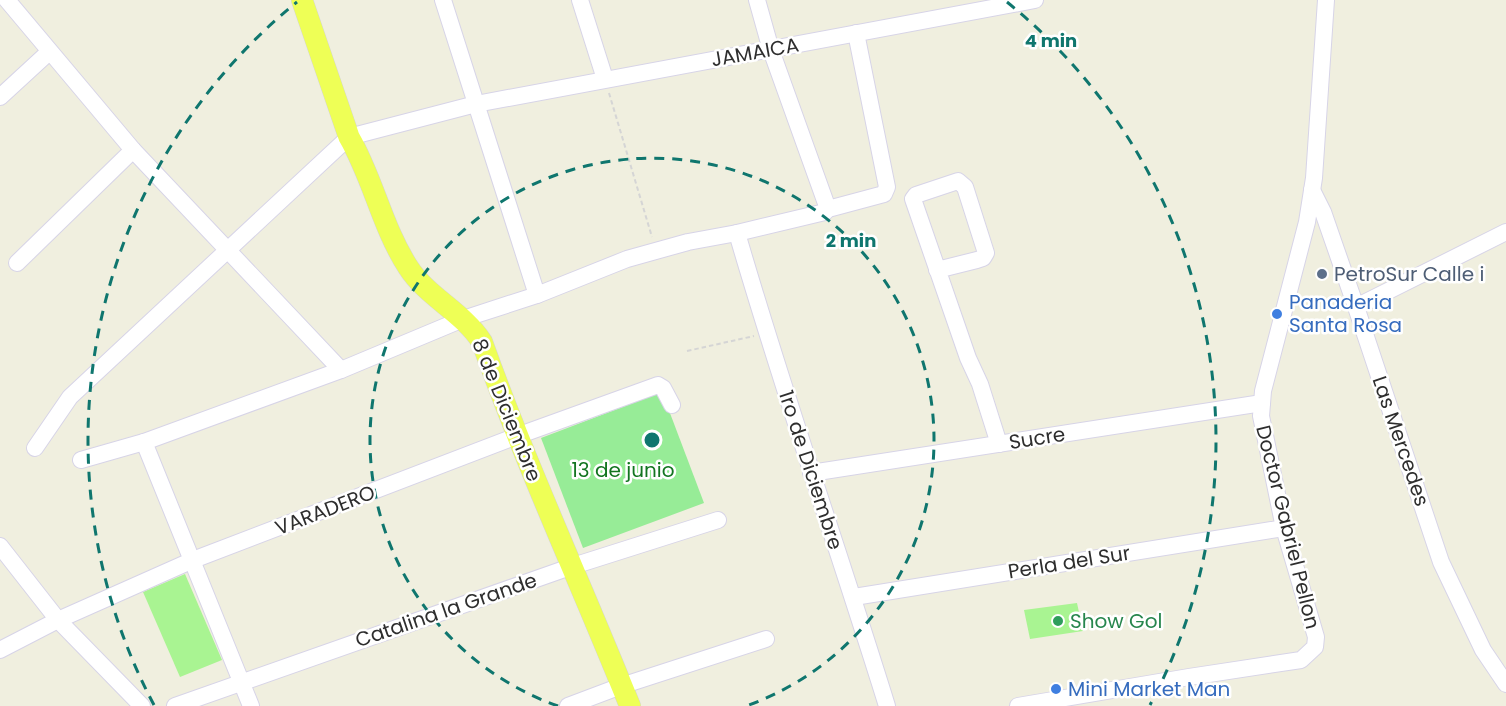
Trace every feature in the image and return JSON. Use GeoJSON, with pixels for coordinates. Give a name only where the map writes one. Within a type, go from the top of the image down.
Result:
{"type":"FeatureCollection","features":[{"type":"Feature","properties":{"kind":"main road","name":"8 de Diciembre"},"geometry":{"type":"LineString","coordinates":[[302,0],[349,137],[360,157],[395,245],[409,269],[463,319],[482,342],[517,436],[630,706]]}},
{"type":"Feature","properties":{"kind":"street"},"geometry":{"type":"LineString","coordinates":[[7,0],[133,150],[341,370]]}},
{"type":"Feature","properties":{"kind":"street"},"geometry":{"type":"LineString","coordinates":[[443,0],[537,295]]}},
{"type":"Feature","properties":{"kind":"street"},"geometry":{"type":"LineString","coordinates":[[580,0],[605,79]]}},
{"type":"Feature","properties":{"kind":"street"},"geometry":{"type":"LineString","coordinates":[[757,0],[771,50],[828,208]]}},
{"type":"Feature","properties":{"kind":"street","name":"JAMAICA"},"geometry":{"type":"LineString","coordinates":[[349,137],[476,104],[1035,0]]}},
{"type":"Feature","properties":{"kind":"street","name":"Doctor Gabriel Pellon"},"geometry":{"type":"LineString","coordinates":[[1018,706],[1301,660],[1316,647],[1316,637],[1284,528],[1260,416],[1263,391],[1307,222],[1319,113],[1326,0]]}},
{"type":"Feature","properties":{"kind":"street"},"geometry":{"type":"LineString","coordinates":[[81,460],[144,442],[341,370],[463,319],[537,295],[627,259],[688,242],[825,212],[828,208],[884,194],[886,189],[856,33]]}},
{"type":"Feature","properties":{"kind":"street"},"geometry":{"type":"LineString","coordinates":[[0,97],[49,52]]}},
{"type":"Feature","properties":{"kind":"street"},"geometry":{"type":"LineString","coordinates":[[35,448],[70,397],[349,137]]}},
{"type":"Feature","properties":{"kind":"street"},"geometry":{"type":"LineString","coordinates":[[17,263],[133,150]]}},
{"type":"Feature","properties":{"kind":"street"},"geometry":{"type":"LineString","coordinates":[[938,270],[983,258],[986,253],[964,187],[958,181],[916,195],[913,199],[968,358],[980,384],[999,444]]}},
{"type":"Feature","properties":{"kind":"street","name":"Las Mercedes"},"geometry":{"type":"LineString","coordinates":[[1312,190],[1323,212],[1442,562],[1483,650],[1506,684]]}},
{"type":"Feature","properties":{"kind":"street"},"geometry":{"type":"LineString","coordinates":[[1356,307],[1506,232]]}},
{"type":"Feature","properties":{"kind":"street","name":"1ro de Diciembre"},"geometry":{"type":"LineString","coordinates":[[737,233],[766,334],[888,706]]}},
{"type":"Feature","properties":{"kind":"street","name":"VARADERO"},"geometry":{"type":"LineString","coordinates":[[0,650],[58,620],[193,560],[517,436],[658,385],[663,388],[672,405]]}},
{"type":"Feature","properties":{"kind":"street","name":"Sucre"},"geometry":{"type":"LineString","coordinates":[[811,473],[1262,403]]}},
{"type":"Feature","properties":{"kind":"street"},"geometry":{"type":"LineString","coordinates":[[144,442],[251,706]]}},
{"type":"Feature","properties":{"kind":"street","name":"Catalina la Grande"},"geometry":{"type":"LineString","coordinates":[[175,706],[573,566],[718,520]]}},
{"type":"Feature","properties":{"kind":"street","name":"Perla del Sur"},"geometry":{"type":"LineString","coordinates":[[854,597],[1284,528]]}},
{"type":"Feature","properties":{"kind":"street"},"geometry":{"type":"LineString","coordinates":[[0,546],[58,620],[142,706]]}},
{"type":"Feature","properties":{"kind":"street"},"geometry":{"type":"LineString","coordinates":[[568,706],[621,686],[766,639]]}},
{"type":"Feature","properties":{"kind":"path"},"geometry":{"type":"LineString","coordinates":[[605,79],[656,251]]}},
{"type":"Feature","properties":{"kind":"path"},"geometry":{"type":"LineString","coordinates":[[687,351],[766,334]]}},
{"type":"Feature","properties":{"kind":"green space","name":"13 de junio"},"geometry":{"type":"Polygon","coordinates":[[[662,392],[704,503],[583,548],[541,438],[662,392]]]}},
{"type":"Feature","properties":{"kind":"green space"},"geometry":{"type":"Polygon","coordinates":[[[185,574],[222,660],[180,677],[143,592],[185,574]]]}},
{"type":"Feature","properties":{"kind":"green space"},"geometry":{"type":"Polygon","coordinates":[[[1077,603],[1083,631],[1030,639],[1024,610],[1077,603]]]}},
{"type":"Feature","properties":{"kind":"place","name":"PetroSur Calle i"},"geometry":{"type":"Point","coordinates":[1322,274]}},
{"type":"Feature","properties":{"kind":"place","name":"Panaderia Santa Rosa"},"geometry":{"type":"Point","coordinates":[1277,314]}},
{"type":"Feature","properties":{"kind":"place","name":"Show Gol"},"geometry":{"type":"Point","coordinates":[1058,621]}},
{"type":"Feature","properties":{"kind":"place","name":"Mini Market Man"},"geometry":{"type":"Point","coordinates":[1056,689]}}]}
